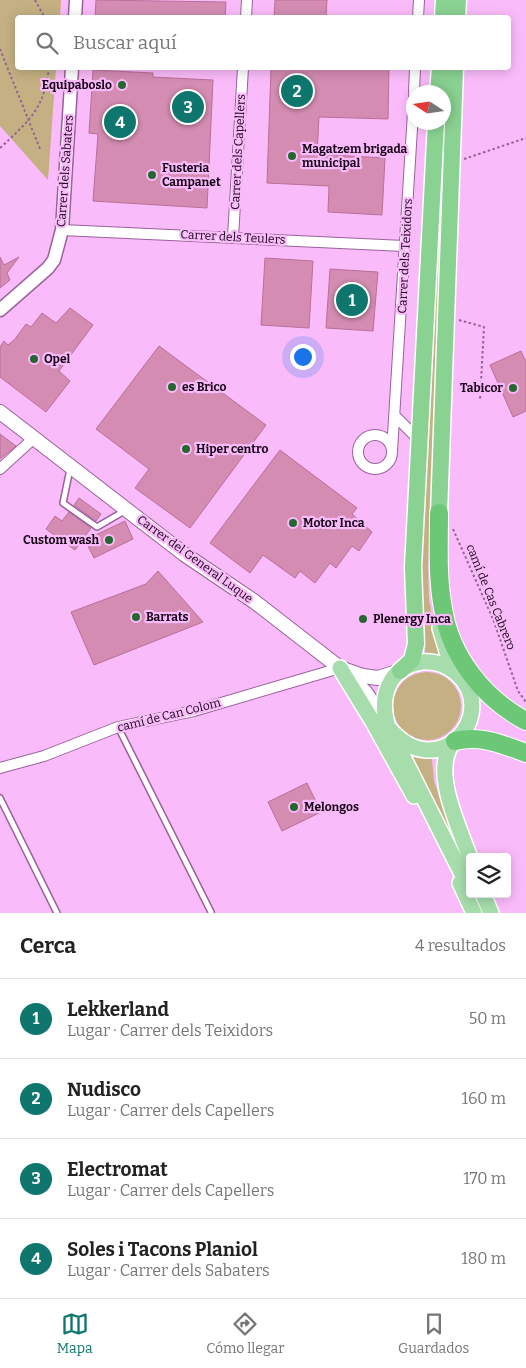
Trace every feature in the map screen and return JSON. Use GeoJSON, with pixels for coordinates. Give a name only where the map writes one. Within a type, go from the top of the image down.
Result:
{"type":"FeatureCollection","features":[{"type":"Feature","properties":{"kind":"highway"},"geometry":{"type":"LineString","coordinates":[[443,15],[444,0]]}},
{"type":"Feature","properties":{"kind":"highway"},"geometry":{"type":"LineString","coordinates":[[457,15],[458,0]]}},
{"type":"Feature","properties":{"kind":"highway"},"geometry":{"type":"LineString","coordinates":[[439,85],[440,70]]}},
{"type":"Feature","properties":{"kind":"highway"},"geometry":{"type":"LineString","coordinates":[[455,70],[445,316],[442,609],[449,634],[458,653],[479,684],[498,702],[526,721]]}},
{"type":"Feature","properties":{"kind":"highway"},"geometry":{"type":"LineString","coordinates":[[400,671],[412,660],[416,644],[413,566],[436,130]]}},
{"type":"Feature","properties":{"kind":"highway"},"geometry":{"type":"LineString","coordinates":[[464,683],[477,699],[496,714],[526,730]]}},
{"type":"Feature","properties":{"kind":"highway"},"geometry":{"type":"LineString","coordinates":[[455,741],[468,738],[485,739],[526,753]]}},
{"type":"Feature","properties":{"kind":"main road","name":"Carrer del General Luque"},"geometry":{"type":"LineString","coordinates":[[0,412],[184,554],[288,627],[340,668],[363,676],[378,678],[400,671]]}},
{"type":"Feature","properties":{"kind":"main road"},"geometry":{"type":"LineString","coordinates":[[444,518],[434,562],[434,601],[442,638],[449,658],[464,683],[472,706],[470,719],[464,731],[445,756],[444,780],[468,853]]}},
{"type":"Feature","properties":{"kind":"main road"},"geometry":{"type":"LineString","coordinates":[[455,741],[439,749],[420,750],[402,742],[388,727],[383,708],[384,696],[389,685],[400,671],[416,663],[435,662],[446,666],[464,683]]}},
{"type":"Feature","properties":{"kind":"main road"},"geometry":{"type":"LineString","coordinates":[[340,668],[366,693],[388,727],[466,882]]}},
{"type":"Feature","properties":{"kind":"main road"},"geometry":{"type":"LineString","coordinates":[[340,668],[373,722],[431,826],[474,913]]}},
{"type":"Feature","properties":{"kind":"main road"},"geometry":{"type":"LineString","coordinates":[[474,898],[480,913]]}},
{"type":"Feature","properties":{"kind":"main road"},"geometry":{"type":"LineString","coordinates":[[485,898],[491,913]]}},
{"type":"Feature","properties":{"kind":"street"},"geometry":{"type":"LineString","coordinates":[[75,15],[76,0]]}},
{"type":"Feature","properties":{"kind":"street"},"geometry":{"type":"LineString","coordinates":[[246,15],[247,0]]}},
{"type":"Feature","properties":{"kind":"street"},"geometry":{"type":"LineString","coordinates":[[418,15],[419,0]]}},
{"type":"Feature","properties":{"kind":"street","name":"Carrer dels Sabaters"},"geometry":{"type":"LineString","coordinates":[[0,310],[48,268],[54,260],[62,230],[72,70]]}},
{"type":"Feature","properties":{"kind":"street","name":"Carrer dels Capellers"},"geometry":{"type":"LineString","coordinates":[[233,237],[243,70]]}},
{"type":"Feature","properties":{"kind":"street","name":"Carrer dels Teixidors"},"geometry":{"type":"LineString","coordinates":[[414,85],[415,70]]}},
{"type":"Feature","properties":{"kind":"street","name":"Carrer dels Teixidors"},"geometry":{"type":"LineString","coordinates":[[392,451],[412,130]]}},
{"type":"Feature","properties":{"kind":"street","name":"Carrer dels Teulers"},"geometry":{"type":"LineString","coordinates":[[62,230],[404,246]]}},
{"type":"Feature","properties":{"kind":"street"},"geometry":{"type":"LineString","coordinates":[[373,436],[378,436],[388,441],[392,451],[389,461],[381,468],[369,468],[361,461],[359,450],[364,440],[386,430],[395,416],[419,440]]}},
{"type":"Feature","properties":{"kind":"street"},"geometry":{"type":"LineString","coordinates":[[0,469],[34,438]]}},
{"type":"Feature","properties":{"kind":"street","name":"camí de Can Colom"},"geometry":{"type":"LineString","coordinates":[[0,768],[44,756],[118,727],[194,711],[340,668]]}},
{"type":"Feature","properties":{"kind":"lane"},"geometry":{"type":"LineString","coordinates":[[70,466],[63,503],[97,527],[127,510]]}},
{"type":"Feature","properties":{"kind":"lane"},"geometry":{"type":"LineString","coordinates":[[118,727],[211,912]]}},
{"type":"Feature","properties":{"kind":"lane"},"geometry":{"type":"LineString","coordinates":[[0,798],[56,913]]}},
{"type":"Feature","properties":{"kind":"path"},"geometry":{"type":"LineString","coordinates":[[35,0],[43,15]]}},
{"type":"Feature","properties":{"kind":"path"},"geometry":{"type":"LineString","coordinates":[[0,50],[40,149]]}},
{"type":"Feature","properties":{"kind":"path"},"geometry":{"type":"LineString","coordinates":[[0,148],[29,121],[46,91],[49,70]]}},
{"type":"Feature","properties":{"kind":"path"},"geometry":{"type":"LineString","coordinates":[[451,163],[526,138]]}},
{"type":"Feature","properties":{"kind":"path"},"geometry":{"type":"LineString","coordinates":[[445,316],[484,327],[480,400]]}},
{"type":"Feature","properties":{"kind":"path","name":"camí de Cas Cabrero"},"geometry":{"type":"LineString","coordinates":[[444,518],[493,619],[518,691],[526,702]]}},
{"type":"Feature","properties":{"kind":"shaded area"},"geometry":{"type":"Polygon","coordinates":[[[0,0],[61,0],[60,15],[15,15],[15,70],[56,70],[48,180],[0,126],[0,0]]]}},
{"type":"Feature","properties":{"kind":"shaded area"},"geometry":{"type":"Polygon","coordinates":[[[443,130],[445,130],[428,567],[429,600],[440,654],[438,655],[426,654],[425,651],[421,570],[443,130]]]}},
{"type":"Feature","properties":{"kind":"shaded area"},"geometry":{"type":"Polygon","coordinates":[[[434,672],[446,678],[455,687],[461,699],[459,719],[451,730],[434,740],[420,740],[403,730],[395,719],[393,699],[403,682],[414,674],[434,672]]]}},
{"type":"Feature","properties":{"kind":"shaded area"},"geometry":{"type":"Polygon","coordinates":[[[414,757],[432,759],[434,781],[455,844],[413,760],[414,757]]]}},
{"type":"Feature","properties":{"kind":"building"},"geometry":{"type":"Polygon","coordinates":[[[96,0],[226,2],[225,15],[95,15],[96,0]]]}},
{"type":"Feature","properties":{"kind":"building"},"geometry":{"type":"Polygon","coordinates":[[[275,0],[327,0],[326,15],[274,15],[275,0]]]}},
{"type":"Feature","properties":{"kind":"building"},"geometry":{"type":"Polygon","coordinates":[[[93,70],[153,73],[153,77],[213,80],[207,208],[93,201],[98,134],[89,133],[93,70]]]}},
{"type":"Feature","properties":{"kind":"building"},"geometry":{"type":"Polygon","coordinates":[[[271,70],[389,70],[388,119],[319,117],[317,154],[385,158],[382,215],[328,212],[329,186],[267,183],[271,70]]]}},
{"type":"Feature","properties":{"kind":"building"},"geometry":{"type":"Polygon","coordinates":[[[0,257],[4,265],[19,257],[7,273],[10,280],[0,288],[0,257]]]}},
{"type":"Feature","properties":{"kind":"building"},"geometry":{"type":"Polygon","coordinates":[[[265,258],[313,261],[309,328],[261,325],[265,258]]]}},
{"type":"Feature","properties":{"kind":"building"},"geometry":{"type":"Polygon","coordinates":[[[330,269],[378,272],[373,331],[326,328],[330,269]]]}},
{"type":"Feature","properties":{"kind":"building","name":"Opel"},"geometry":{"type":"Polygon","coordinates":[[[70,308],[93,325],[59,371],[70,381],[46,412],[0,377],[0,347],[4,341],[8,345],[15,339],[26,324],[31,327],[42,313],[56,323],[70,308]]]}},
{"type":"Feature","properties":{"kind":"building","name":"Hiper centro"},"geometry":{"type":"Polygon","coordinates":[[[159,346],[266,425],[190,528],[135,488],[149,469],[96,429],[159,346]]]}},
{"type":"Feature","properties":{"kind":"building","name":"Tabicor"},"geometry":{"type":"Polygon","coordinates":[[[521,351],[526,362],[526,411],[513,417],[490,365],[521,351]]]}},
{"type":"Feature","properties":{"kind":"building"},"geometry":{"type":"Polygon","coordinates":[[[0,434],[16,446],[0,459],[0,434]]]}},
{"type":"Feature","properties":{"kind":"building","name":"Motor Inca"},"geometry":{"type":"Polygon","coordinates":[[[280,450],[357,508],[352,514],[372,532],[359,551],[352,546],[336,568],[330,563],[315,583],[300,571],[295,578],[263,555],[250,573],[210,543],[280,450]]]}},
{"type":"Feature","properties":{"kind":"building"},"geometry":{"type":"Polygon","coordinates":[[[79,498],[101,514],[96,521],[74,505],[79,498]]]}},
{"type":"Feature","properties":{"kind":"building"},"geometry":{"type":"Polygon","coordinates":[[[69,512],[91,528],[75,550],[46,529],[55,516],[62,521],[69,512]]]}},
{"type":"Feature","properties":{"kind":"building","name":"Custom wash"},"geometry":{"type":"Polygon","coordinates":[[[125,521],[133,539],[94,558],[85,540],[125,521]]]}},
{"type":"Feature","properties":{"kind":"building","name":"Barrats"},"geometry":{"type":"Polygon","coordinates":[[[158,571],[203,622],[94,665],[71,612],[146,584],[158,571]]]}},
{"type":"Feature","properties":{"kind":"building","name":"Melongos"},"geometry":{"type":"Polygon","coordinates":[[[307,783],[321,812],[282,831],[268,802],[307,783]]]}},
{"type":"Feature","properties":{"kind":"place","name":"Equipaboslo"},"geometry":{"type":"Point","coordinates":[122,85]}},
{"type":"Feature","properties":{"kind":"place","name":"Nudisco"},"geometry":{"type":"Point","coordinates":[297,91]}},
{"type":"Feature","properties":{"kind":"place","name":"Electromat"},"geometry":{"type":"Point","coordinates":[188,107]}},
{"type":"Feature","properties":{"kind":"place","name":"Soles i Tacons Planiol"},"geometry":{"type":"Point","coordinates":[120,122]}},
{"type":"Feature","properties":{"kind":"place","name":"Magatzem brigada municipal"},"geometry":{"type":"Point","coordinates":[292,156]}},
{"type":"Feature","properties":{"kind":"place","name":"Fusteria Campanet"},"geometry":{"type":"Point","coordinates":[152,175]}},
{"type":"Feature","properties":{"kind":"place","name":"Lekkerland"},"geometry":{"type":"Point","coordinates":[352,300]}},
{"type":"Feature","properties":{"kind":"place","name":"Opel"},"geometry":{"type":"Point","coordinates":[34,359]}},
{"type":"Feature","properties":{"kind":"place","name":"es Brico"},"geometry":{"type":"Point","coordinates":[172,387]}},
{"type":"Feature","properties":{"kind":"place","name":"Tabicor"},"geometry":{"type":"Point","coordinates":[513,388]}},
{"type":"Feature","properties":{"kind":"place","name":"Hiper centro"},"geometry":{"type":"Point","coordinates":[186,449]}},
{"type":"Feature","properties":{"kind":"place","name":"Motor Inca"},"geometry":{"type":"Point","coordinates":[293,523]}},
{"type":"Feature","properties":{"kind":"place","name":"Custom wash"},"geometry":{"type":"Point","coordinates":[109,540]}},
{"type":"Feature","properties":{"kind":"place","name":"Barrats"},"geometry":{"type":"Point","coordinates":[136,617]}},
{"type":"Feature","properties":{"kind":"place","name":"Plenergy Inca"},"geometry":{"type":"Point","coordinates":[363,619]}},
{"type":"Feature","properties":{"kind":"place","name":"Melongos"},"geometry":{"type":"Point","coordinates":[294,807]}}]}
